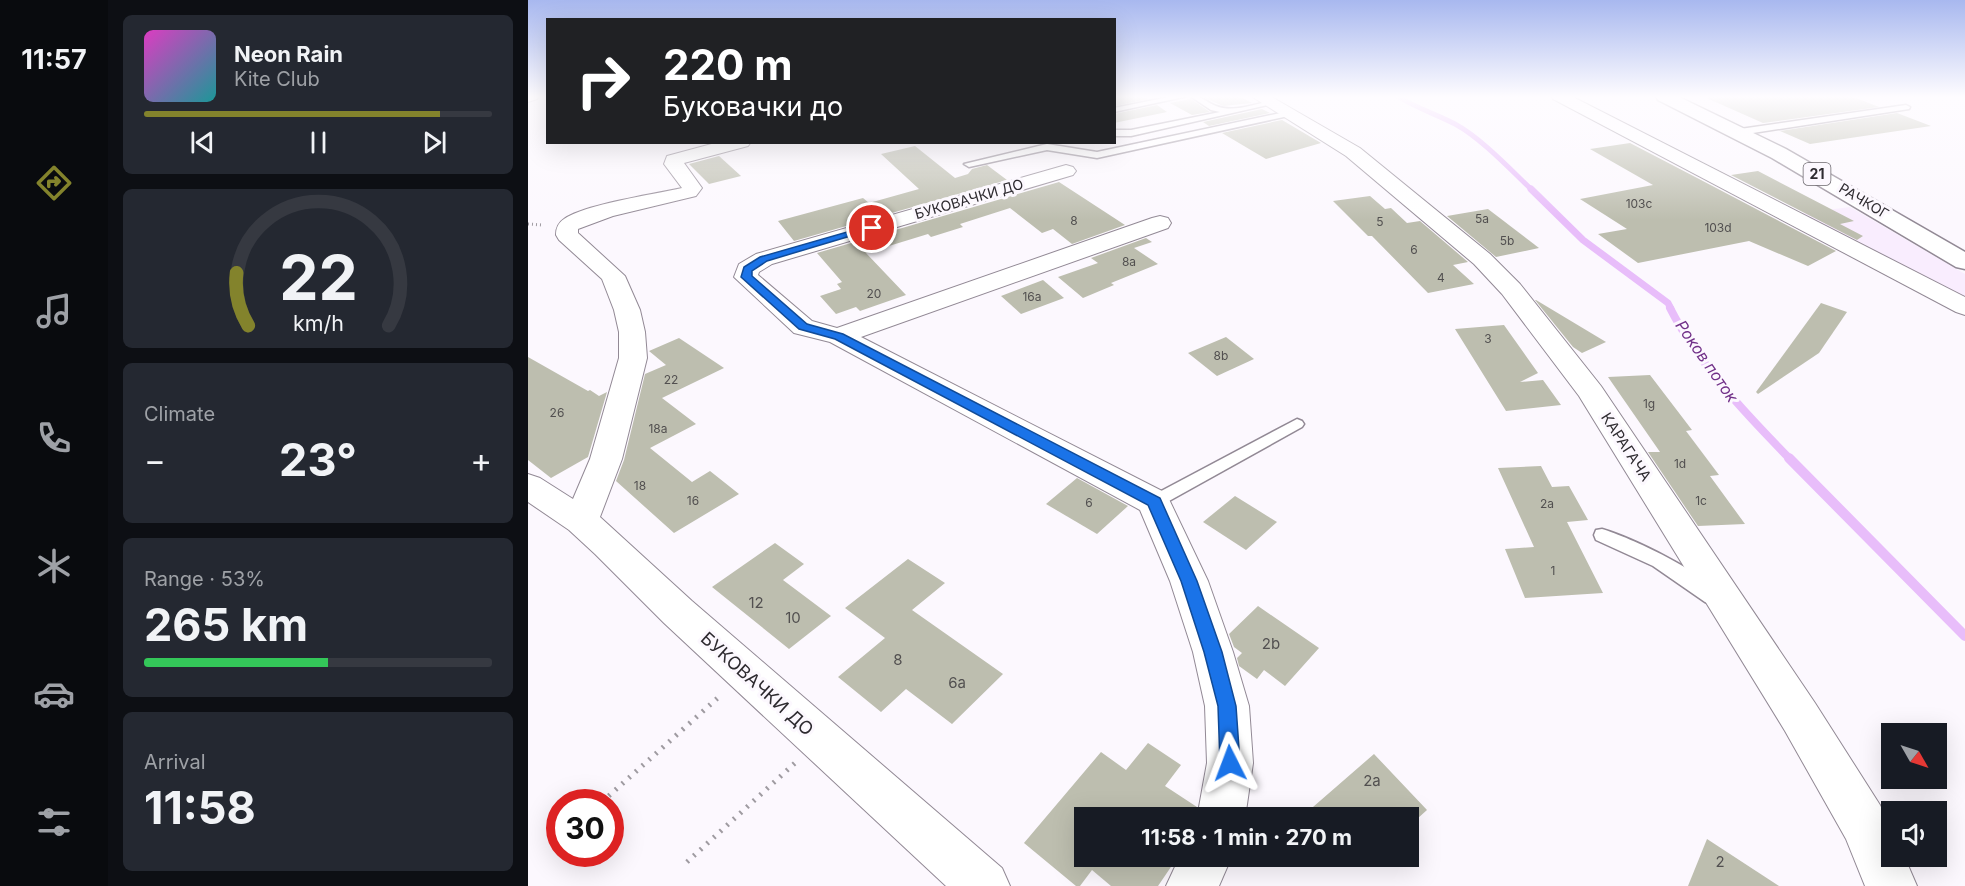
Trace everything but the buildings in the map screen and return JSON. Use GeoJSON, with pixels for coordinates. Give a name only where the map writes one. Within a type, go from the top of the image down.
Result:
{"type":"FeatureCollection","features":[{"type":"Feature","properties":{"kind":"main road","name":"РАЧКОГ"},"geometry":{"type":"LineString","coordinates":[[1750,137],[1837,185],[1965,262]]}},
{"type":"Feature","properties":{"kind":"street","name":"КАРАГАЧА"},"geometry":{"type":"LineString","coordinates":[[1325,137],[1353,152],[1482,259],[1511,289],[1590,392],[1835,773],[1863,822],[1891,886]]}},
{"type":"Feature","properties":{"kind":"street"},"geometry":{"type":"LineString","coordinates":[[1640,137],[1965,308]]}},
{"type":"Feature","properties":{"kind":"street"},"geometry":{"type":"LineString","coordinates":[[581,521],[606,459],[633,358],[632,332],[627,310],[613,276],[579,248],[567,235],[567,227],[588,217],[688,192],[692,188],[673,162],[674,160],[734,144]]}},
{"type":"Feature","properties":{"kind":"street","name":"БУКОВАЧКИ ДО"},"geometry":{"type":"LineString","coordinates":[[1066,171],[764,259],[747,269],[746,277],[803,327],[839,336],[1154,502]]}},
{"type":"Feature","properties":{"kind":"street"},"geometry":{"type":"LineString","coordinates":[[839,336],[1160,223]]}},
{"type":"Feature","properties":{"kind":"street","name":"БУКОВАЧКИ ДО"},"geometry":{"type":"LineString","coordinates":[[528,486],[581,521],[608,544],[678,612],[984,886]]}},
{"type":"Feature","properties":{"kind":"street"},"geometry":{"type":"LineString","coordinates":[[1154,502],[1189,581],[1213,652],[1227,706],[1230,763],[1224,807]]}},
{"type":"Feature","properties":{"kind":"street"},"geometry":{"type":"LineString","coordinates":[[1192,886],[1202,867]]}},
{"type":"Feature","properties":{"kind":"lane"},"geometry":{"type":"LineString","coordinates":[[969,164],[1054,146],[1077,153],[1097,155],[1156,137]]}},
{"type":"Feature","properties":{"kind":"lane"},"geometry":{"type":"LineString","coordinates":[[1154,502],[1297,424]]}},
{"type":"Feature","properties":{"kind":"lane"},"geometry":{"type":"LineString","coordinates":[[1602,535],[1649,555],[1682,575],[1736,618]]}},
{"type":"Feature","properties":{"kind":"path"},"geometry":{"type":"LineString","coordinates":[[616,789],[746,672]]}},
{"type":"Feature","properties":{"kind":"path"},"geometry":{"type":"LineString","coordinates":[[687,862],[819,740]]}},
{"type":"Feature","properties":{"kind":"shaded area"},"geometry":{"type":"Polygon","coordinates":[[[1850,207],[1965,274],[1965,303],[1796,214],[1850,207]]]}},
{"type":"Feature","properties":{"kind":"waterway","name":"Роков поток"},"geometry":{"type":"LineString","coordinates":[[1475,137],[1532,190]]}},
{"type":"Feature","properties":{"kind":"waterway","name":"Роков поток"},"geometry":{"type":"LineString","coordinates":[[1531,189],[1583,240],[1668,303],[1671,309]]}},
{"type":"Feature","properties":{"kind":"waterway","name":"Роков поток"},"geometry":{"type":"LineString","coordinates":[[1670,308],[1695,349],[1724,388],[1790,459]]}},
{"type":"Feature","properties":{"kind":"waterway","name":"Роков поток"},"geometry":{"type":"LineString","coordinates":[[1789,458],[1965,636]]}},
{"type":"Feature","properties":{"kind":"route"},"geometry":{"type":"LineString","coordinates":[[872,228],[764,259],[747,269],[746,277],[803,327],[839,336],[1154,502],[1189,581],[1213,652],[1227,706],[1230,763]]}}]}
